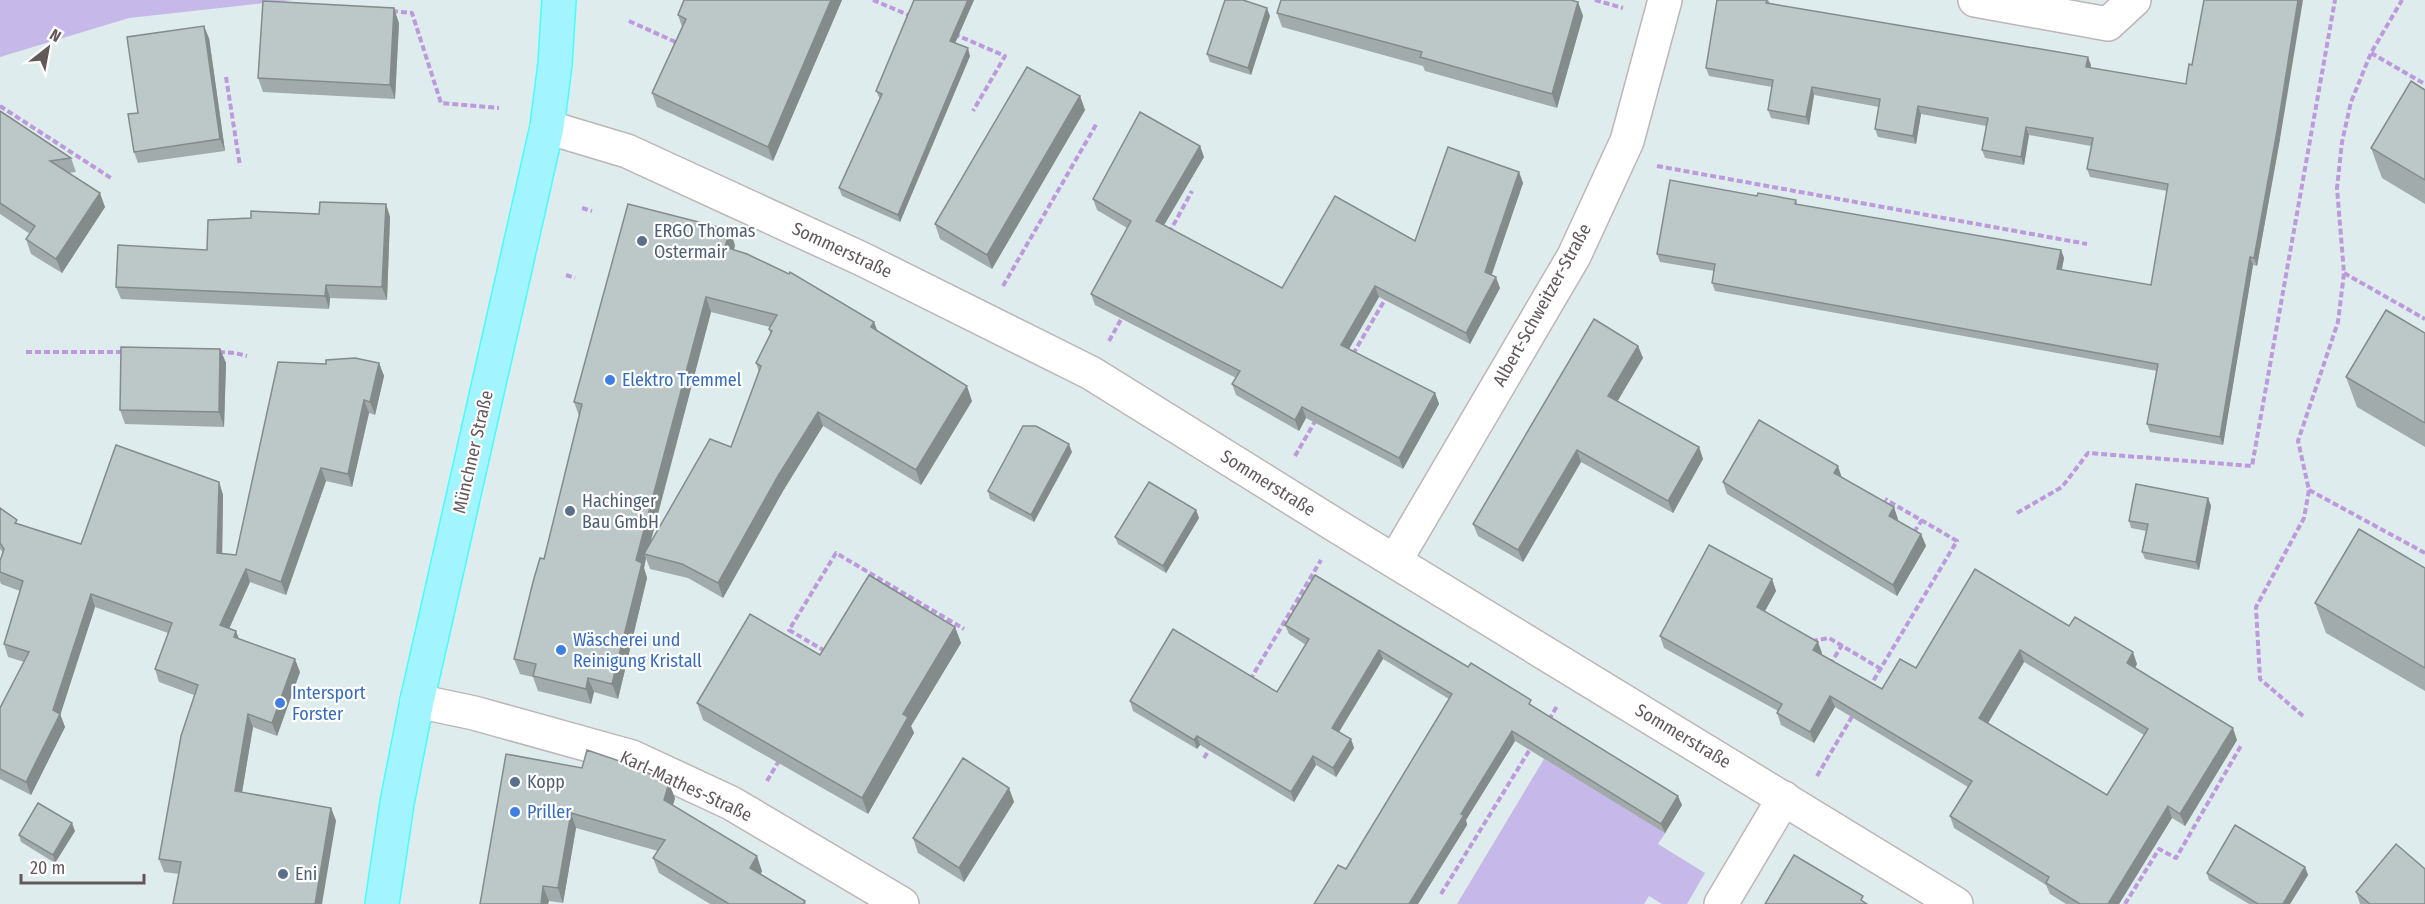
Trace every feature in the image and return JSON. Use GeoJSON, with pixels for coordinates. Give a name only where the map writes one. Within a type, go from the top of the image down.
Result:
{"type":"FeatureCollection","features":[{"type":"Feature","properties":{"kind":"main road","name":"Münchner Straße"},"geometry":{"type":"LineString","coordinates":[[382,904],[397,803],[417,701],[547,127],[555,64],[559,0]]}},
{"type":"Feature","properties":{"kind":"street","name":"Albert-Schweitzer-Straße"},"geometry":{"type":"LineString","coordinates":[[1395,561],[1574,256],[1627,141],[1665,0]]}},
{"type":"Feature","properties":{"kind":"street"},"geometry":{"type":"LineString","coordinates":[[1975,0],[2108,24],[2134,0]]}},
{"type":"Feature","properties":{"kind":"street","name":"Sommerstraße"},"geometry":{"type":"LineString","coordinates":[[547,127],[627,151],[862,259],[1091,373],[1340,528],[1956,904]]}},
{"type":"Feature","properties":{"kind":"street","name":"Karl-Mathes-Straße"},"geometry":{"type":"LineString","coordinates":[[417,701],[474,713],[632,757],[731,803],[902,904]]}},
{"type":"Feature","properties":{"kind":"street"},"geometry":{"type":"LineString","coordinates":[[1721,904],[1791,803]]}},
{"type":"Feature","properties":{"kind":"path"},"geometry":{"type":"LineString","coordinates":[[873,0],[917,19]]}},
{"type":"Feature","properties":{"kind":"path"},"geometry":{"type":"LineString","coordinates":[[2017,513],[2062,487],[2088,453],[2252,466],[2335,0]]}},
{"type":"Feature","properties":{"kind":"path"},"geometry":{"type":"LineString","coordinates":[[2303,716],[2260,679],[2256,606],[2304,518],[2309,490],[2298,441],[2338,322],[2344,273],[2337,188],[2342,142],[2351,102],[2371,53],[2402,0]]}},
{"type":"Feature","properties":{"kind":"path"},"geometry":{"type":"LineString","coordinates":[[389,11],[412,12],[441,103],[499,108]]}},
{"type":"Feature","properties":{"kind":"path"},"geometry":{"type":"LineString","coordinates":[[629,21],[682,45]]}},
{"type":"Feature","properties":{"kind":"path"},"geometry":{"type":"LineString","coordinates":[[950,33],[1005,56],[973,111]]}},
{"type":"Feature","properties":{"kind":"path"},"geometry":{"type":"LineString","coordinates":[[2371,53],[2425,84]]}},
{"type":"Feature","properties":{"kind":"path"},"geometry":{"type":"LineString","coordinates":[[226,77],[240,166]]}},
{"type":"Feature","properties":{"kind":"path"},"geometry":{"type":"LineString","coordinates":[[0,106],[111,178]]}},
{"type":"Feature","properties":{"kind":"path"},"geometry":{"type":"LineString","coordinates":[[984,320],[1097,123]]}},
{"type":"Feature","properties":{"kind":"path"},"geometry":{"type":"LineString","coordinates":[[1646,164],[2087,244]]}},
{"type":"Feature","properties":{"kind":"path"},"geometry":{"type":"LineString","coordinates":[[1164,241],[1192,191]]}},
{"type":"Feature","properties":{"kind":"path"},"geometry":{"type":"LineString","coordinates":[[582,208],[592,211]]}},
{"type":"Feature","properties":{"kind":"path"},"geometry":{"type":"LineString","coordinates":[[2344,273],[2425,319]]}},
{"type":"Feature","properties":{"kind":"path"},"geometry":{"type":"LineString","coordinates":[[566,275],[575,278]]}},
{"type":"Feature","properties":{"kind":"path"},"geometry":{"type":"LineString","coordinates":[[1352,357],[1392,287]]}},
{"type":"Feature","properties":{"kind":"path"},"geometry":{"type":"LineString","coordinates":[[1091,373],[1125,312]]}},
{"type":"Feature","properties":{"kind":"path"},"geometry":{"type":"LineString","coordinates":[[26,352],[130,352]]}},
{"type":"Feature","properties":{"kind":"path"},"geometry":{"type":"LineString","coordinates":[[212,352],[235,352],[247,356]]}},
{"type":"Feature","properties":{"kind":"path"},"geometry":{"type":"LineString","coordinates":[[1277,488],[1317,418]]}},
{"type":"Feature","properties":{"kind":"path"},"geometry":{"type":"LineString","coordinates":[[2309,490],[2425,553]]}},
{"type":"Feature","properties":{"kind":"path"},"geometry":{"type":"LineString","coordinates":[[1863,698],[1957,541],[1885,499]]}},
{"type":"Feature","properties":{"kind":"path"},"geometry":{"type":"LineString","coordinates":[[1914,532],[1922,520]]}},
{"type":"Feature","properties":{"kind":"path"},"geometry":{"type":"LineString","coordinates":[[1245,688],[1340,528]]}},
{"type":"Feature","properties":{"kind":"path"},"geometry":{"type":"LineString","coordinates":[[828,653],[789,630],[836,553],[964,629]]}},
{"type":"Feature","properties":{"kind":"path"},"geometry":{"type":"LineString","coordinates":[[1811,641],[1829,638],[1881,669]]}},
{"type":"Feature","properties":{"kind":"path"},"geometry":{"type":"LineString","coordinates":[[1830,665],[1842,645]]}},
{"type":"Feature","properties":{"kind":"path"},"geometry":{"type":"LineString","coordinates":[[1546,723],[1577,673]]}},
{"type":"Feature","properties":{"kind":"path"},"geometry":{"type":"LineString","coordinates":[[1791,803],[1857,708]]}},
{"type":"Feature","properties":{"kind":"path"},"geometry":{"type":"LineString","coordinates":[[1204,758],[1216,738]]}},
{"type":"Feature","properties":{"kind":"path"},"geometry":{"type":"LineString","coordinates":[[1441,894],[1534,743]]}},
{"type":"Feature","properties":{"kind":"path"},"geometry":{"type":"LineString","coordinates":[[2125,904],[2159,849],[2176,858],[2242,744]]}},
{"type":"Feature","properties":{"kind":"path"},"geometry":{"type":"LineString","coordinates":[[748,814],[784,752]]}},
{"type":"Feature","properties":{"kind":"shaded area"},"geometry":{"type":"Polygon","coordinates":[[[0,0],[293,0],[129,18],[0,57],[0,0]]]}},
{"type":"Feature","properties":{"kind":"shaded area"},"geometry":{"type":"Polygon","coordinates":[[[1544,759],[1666,832],[1658,844],[1705,873],[1687,904],[1662,904],[1649,896],[1644,904],[1457,904],[1544,759]]]}},
{"type":"Feature","properties":{"kind":"building"},"geometry":{"type":"Polygon","coordinates":[[[684,0],[831,0],[768,147],[652,93],[686,19],[678,15],[684,0]]]}},
{"type":"Feature","properties":{"kind":"building"},"geometry":{"type":"Polygon","coordinates":[[[914,0],[968,0],[950,41],[968,48],[898,215],[839,188],[882,94],[876,91],[914,0]]]}},
{"type":"Feature","properties":{"kind":"building"},"geometry":{"type":"Polygon","coordinates":[[[1225,0],[1243,0],[1267,8],[1248,68],[1207,54],[1225,0]]]}},
{"type":"Feature","properties":{"kind":"building"},"geometry":{"type":"Polygon","coordinates":[[[1281,0],[1571,0],[1578,2],[1552,94],[1420,57],[1422,52],[1277,13],[1281,0]]]}},
{"type":"Feature","properties":{"kind":"building"},"geometry":{"type":"Polygon","coordinates":[[[1717,0],[1767,0],[1766,3],[2088,57],[2086,67],[2186,84],[2189,64],[2192,65],[2204,0],[2298,0],[2277,131],[2254,258],[2250,257],[2220,437],[2147,424],[2158,364],[1712,283],[1715,264],[1657,254],[1670,180],[1757,196],[1758,193],[1796,200],[1795,204],[2061,250],[2057,269],[2151,285],[2168,184],[2087,169],[2093,138],[2026,127],[2021,157],[1982,150],[1988,118],[1918,106],[1913,136],[1875,129],[1880,99],[1812,87],[1806,117],[1768,110],[1773,80],[1706,68],[1717,0]]]}},
{"type":"Feature","properties":{"kind":"building"},"geometry":{"type":"Polygon","coordinates":[[[263,1],[394,8],[390,85],[258,78],[263,1]]]}},
{"type":"Feature","properties":{"kind":"building"},"geometry":{"type":"Polygon","coordinates":[[[204,26],[220,139],[134,152],[128,114],[138,113],[127,37],[204,26]]]}},
{"type":"Feature","properties":{"kind":"building"},"geometry":{"type":"Polygon","coordinates":[[[1027,67],[1080,96],[987,255],[935,224],[1027,67]]]}},
{"type":"Feature","properties":{"kind":"building"},"geometry":{"type":"Polygon","coordinates":[[[2411,81],[2425,90],[2425,180],[2371,148],[2411,81]]]}},
{"type":"Feature","properties":{"kind":"building"},"geometry":{"type":"Polygon","coordinates":[[[0,111],[71,158],[50,161],[100,193],[56,259],[26,239],[35,226],[0,203],[0,111]]]}},
{"type":"Feature","properties":{"kind":"building"},"geometry":{"type":"Polygon","coordinates":[[[1140,112],[1200,146],[1156,221],[1282,288],[1335,196],[1415,241],[1448,147],[1519,172],[1485,272],[1496,277],[1466,333],[1375,286],[1341,345],[1435,393],[1399,458],[1302,407],[1295,420],[1232,384],[1240,371],[1091,294],[1131,221],[1093,199],[1140,112]]]}},
{"type":"Feature","properties":{"kind":"building"},"geometry":{"type":"Polygon","coordinates":[[[320,202],[386,204],[382,287],[326,285],[325,296],[116,287],[118,245],[207,250],[208,220],[251,218],[251,211],[319,214],[320,202]]]}},
{"type":"Feature","properties":{"kind":"building"},"geometry":{"type":"Polygon","coordinates":[[[628,204],[730,230],[725,247],[747,254],[789,274],[790,272],[874,322],[871,327],[967,386],[916,470],[818,412],[778,476],[718,583],[682,564],[644,554],[710,439],[731,447],[761,366],[756,363],[772,331],[769,329],[777,315],[706,297],[636,560],[642,563],[612,684],[588,678],[586,689],[533,676],[536,664],[514,659],[540,558],[544,559],[582,404],[574,402],[628,204]]]}},
{"type":"Feature","properties":{"kind":"building"},"geometry":{"type":"Polygon","coordinates":[[[2386,310],[2425,333],[2425,423],[2346,377],[2386,310]]]}},
{"type":"Feature","properties":{"kind":"building"},"geometry":{"type":"Polygon","coordinates":[[[1594,319],[1638,346],[1608,396],[1699,447],[1668,501],[1577,450],[1518,550],[1473,524],[1594,319]]]}},
{"type":"Feature","properties":{"kind":"building"},"geometry":{"type":"Polygon","coordinates":[[[121,347],[220,349],[219,412],[120,410],[121,347]]]}},
{"type":"Feature","properties":{"kind":"building"},"geometry":{"type":"Polygon","coordinates":[[[355,358],[379,363],[370,402],[364,400],[348,474],[321,468],[281,582],[246,569],[220,625],[236,631],[234,637],[295,659],[272,723],[248,714],[235,791],[331,808],[315,904],[173,904],[181,862],[159,859],[181,736],[198,685],[155,669],[172,623],[91,594],[53,710],[60,714],[26,782],[0,769],[0,708],[29,652],[4,644],[23,581],[0,572],[0,561],[4,549],[0,543],[0,508],[17,520],[15,523],[81,544],[116,445],[219,482],[217,553],[236,555],[278,362],[326,364],[326,360],[355,358]]]}},
{"type":"Feature","properties":{"kind":"building"},"geometry":{"type":"Polygon","coordinates":[[[1759,420],[1838,466],[1834,473],[1894,507],[1889,516],[1921,534],[1893,585],[1723,482],[1759,420]]]}},
{"type":"Feature","properties":{"kind":"building"},"geometry":{"type":"Polygon","coordinates":[[[1023,426],[1036,426],[1069,444],[1031,515],[988,491],[1023,426]]]}},
{"type":"Feature","properties":{"kind":"building"},"geometry":{"type":"Polygon","coordinates":[[[1149,482],[1196,510],[1163,566],[1115,537],[1149,482]]]}},
{"type":"Feature","properties":{"kind":"building"},"geometry":{"type":"Polygon","coordinates":[[[2136,484],[2208,498],[2196,562],[2142,552],[2148,524],[2129,521],[2136,484]]]}},
{"type":"Feature","properties":{"kind":"building"},"geometry":{"type":"Polygon","coordinates":[[[2359,529],[2425,568],[2425,668],[2315,603],[2359,529]]]}},
{"type":"Feature","properties":{"kind":"building"},"geometry":{"type":"Polygon","coordinates":[[[1709,545],[1772,579],[1757,607],[1818,642],[1813,650],[1882,689],[1900,659],[1916,668],[1975,569],[2069,626],[2075,617],[2133,652],[2127,663],[2233,728],[2180,814],[2168,806],[2108,904],[2080,904],[2046,883],[2049,877],[1950,816],[1972,781],[1830,696],[1810,732],[1777,713],[1782,704],[1660,636],[1709,545]],[[2020,650],[1979,718],[2107,795],[2148,729],[2020,650]]]}},
{"type":"Feature","properties":{"kind":"building"},"geometry":{"type":"Polygon","coordinates":[[[869,575],[955,627],[903,714],[908,717],[862,798],[697,703],[750,614],[820,655],[869,575]]]}},
{"type":"Feature","properties":{"kind":"building"},"geometry":{"type":"Polygon","coordinates":[[[1315,575],[1468,667],[1471,663],[1531,700],[1529,704],[1678,796],[1661,824],[1512,731],[1409,904],[1314,904],[1338,865],[1346,869],[1452,694],[1379,650],[1332,728],[1351,739],[1333,768],[1313,756],[1291,792],[1197,736],[1194,740],[1130,701],[1173,629],[1277,692],[1309,639],[1285,625],[1315,575]]]}},
{"type":"Feature","properties":{"kind":"building"},"geometry":{"type":"Polygon","coordinates":[[[587,750],[631,765],[669,783],[664,800],[757,856],[750,868],[805,901],[803,904],[729,904],[653,858],[665,840],[571,813],[558,888],[543,886],[541,904],[480,904],[506,754],[582,768],[587,750]]]}},
{"type":"Feature","properties":{"kind":"building"},"geometry":{"type":"Polygon","coordinates":[[[963,758],[1009,788],[959,868],[913,838],[963,758]]]}},
{"type":"Feature","properties":{"kind":"building"},"geometry":{"type":"Polygon","coordinates":[[[38,803],[72,823],[53,855],[19,835],[38,803]]]}},
{"type":"Feature","properties":{"kind":"building"},"geometry":{"type":"Polygon","coordinates":[[[2235,825],[2305,867],[2283,904],[2258,904],[2207,873],[2235,825]]]}},
{"type":"Feature","properties":{"kind":"building"},"geometry":{"type":"Polygon","coordinates":[[[2396,844],[2425,869],[2425,904],[2370,904],[2356,892],[2396,844]]]}},
{"type":"Feature","properties":{"kind":"building"},"geometry":{"type":"Polygon","coordinates":[[[1794,855],[1863,896],[1861,900],[1867,904],[1765,904],[1794,855]]]}},
{"type":"Feature","properties":{"kind":"place","name":"ERGO Thomas Ostermair"},"geometry":{"type":"Point","coordinates":[642,241]}},
{"type":"Feature","properties":{"kind":"place","name":"Elektro Tremmel"},"geometry":{"type":"Point","coordinates":[610,380]}},
{"type":"Feature","properties":{"kind":"place","name":"Hachinger Bau GmbH"},"geometry":{"type":"Point","coordinates":[570,511]}},
{"type":"Feature","properties":{"kind":"place","name":"Wäscherei und Reinigung Kristall"},"geometry":{"type":"Point","coordinates":[561,650]}},
{"type":"Feature","properties":{"kind":"place","name":"Intersport Forster"},"geometry":{"type":"Point","coordinates":[280,703]}},
{"type":"Feature","properties":{"kind":"place","name":"Kopp"},"geometry":{"type":"Point","coordinates":[515,782]}},
{"type":"Feature","properties":{"kind":"place","name":"Priller"},"geometry":{"type":"Point","coordinates":[515,812]}},
{"type":"Feature","properties":{"kind":"place","name":"Eni"},"geometry":{"type":"Point","coordinates":[283,874]}}]}
